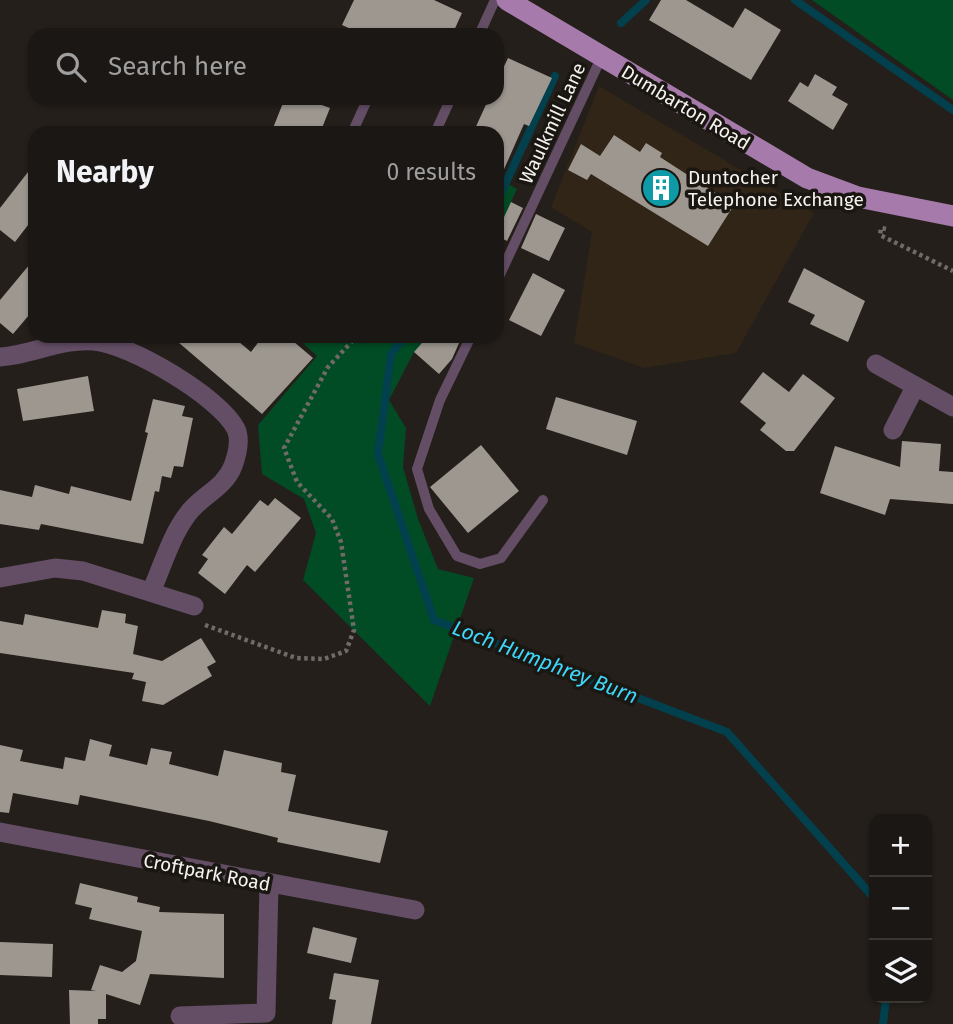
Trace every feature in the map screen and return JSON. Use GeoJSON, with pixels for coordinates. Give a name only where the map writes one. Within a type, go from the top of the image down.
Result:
{"type":"FeatureCollection","features":[{"type":"Feature","properties":{"kind":"main road","name":"Dumbarton Road"},"geometry":{"type":"LineString","coordinates":[[507,1],[807,178],[858,197],[953,216]]}},
{"type":"Feature","properties":{"kind":"street"},"geometry":{"type":"LineString","coordinates":[[0,357],[20,356],[67,343]]}},
{"type":"Feature","properties":{"kind":"street"},"geometry":{"type":"LineString","coordinates":[[108,343],[143,358],[198,389],[221,409],[237,431],[238,451],[232,469],[218,489],[197,501],[184,519],[151,592]]}},
{"type":"Feature","properties":{"kind":"street"},"geometry":{"type":"LineString","coordinates":[[876,363],[953,407]]}},
{"type":"Feature","properties":{"kind":"street"},"geometry":{"type":"LineString","coordinates":[[892,430],[915,387]]}},
{"type":"Feature","properties":{"kind":"street"},"geometry":{"type":"LineString","coordinates":[[0,578],[55,568],[83,571],[194,606]]}},
{"type":"Feature","properties":{"kind":"street","name":"Croftpark Road"},"geometry":{"type":"LineString","coordinates":[[0,832],[269,885],[415,909]]}},
{"type":"Feature","properties":{"kind":"street"},"geometry":{"type":"LineString","coordinates":[[180,1016],[267,1013],[269,885]]}},
{"type":"Feature","properties":{"kind":"lane"},"geometry":{"type":"LineString","coordinates":[[485,28],[507,1]]}},
{"type":"Feature","properties":{"kind":"lane","name":"Waulkmill Lane"},"geometry":{"type":"LineString","coordinates":[[504,266],[602,56]]}},
{"type":"Feature","properties":{"kind":"lane"},"geometry":{"type":"LineString","coordinates":[[355,126],[365,105]]}},
{"type":"Feature","properties":{"kind":"lane"},"geometry":{"type":"LineString","coordinates":[[438,126],[448,105]]}},
{"type":"Feature","properties":{"kind":"lane"},"geometry":{"type":"LineString","coordinates":[[468,343],[440,400],[417,469],[429,509],[457,556],[480,564],[501,558],[543,500]]}},
{"type":"Feature","properties":{"kind":"path"},"geometry":{"type":"LineString","coordinates":[[893,229],[881,228],[880,235],[953,271]]}},
{"type":"Feature","properties":{"kind":"path"},"geometry":{"type":"LineString","coordinates":[[194,606],[205,626],[296,658],[324,659],[346,651],[354,630],[341,542],[332,519],[297,482],[284,449],[328,367],[350,343]]}},
{"type":"Feature","properties":{"kind":"shaded area"},"geometry":{"type":"Polygon","coordinates":[[[599,86],[814,213],[736,353],[644,368],[574,343],[592,232],[551,207],[599,86]]]}},
{"type":"Feature","properties":{"kind":"green space"},"geometry":{"type":"Polygon","coordinates":[[[812,0],[953,0],[953,100],[812,0]]]}},
{"type":"Feature","properties":{"kind":"green space"},"geometry":{"type":"Polygon","coordinates":[[[504,182],[517,189],[504,217],[504,182]]]}},
{"type":"Feature","properties":{"kind":"green space"},"geometry":{"type":"Polygon","coordinates":[[[303,343],[422,343],[414,352],[389,400],[406,428],[403,467],[418,519],[438,569],[474,578],[430,706],[303,580],[316,533],[304,499],[262,474],[258,425],[317,356],[303,343]]]}},
{"type":"Feature","properties":{"kind":"building"},"geometry":{"type":"Polygon","coordinates":[[[354,0],[434,0],[462,13],[455,28],[349,28],[342,25],[354,0]]]}},
{"type":"Feature","properties":{"kind":"building"},"geometry":{"type":"Polygon","coordinates":[[[661,0],[686,0],[733,28],[745,8],[781,30],[751,80],[649,20],[661,0]]]}},
{"type":"Feature","properties":{"kind":"building"},"geometry":{"type":"Polygon","coordinates":[[[508,58],[552,78],[529,126],[524,124],[504,169],[504,126],[476,126],[486,105],[504,105],[504,66],[508,58]]]}},
{"type":"Feature","properties":{"kind":"building"},"geometry":{"type":"Polygon","coordinates":[[[815,74],[837,87],[832,95],[848,104],[833,130],[788,101],[800,82],[808,87],[815,74]]]}},
{"type":"Feature","properties":{"kind":"building"},"geometry":{"type":"Polygon","coordinates":[[[282,105],[322,105],[330,108],[323,126],[274,126],[282,105]]]}},
{"type":"Feature","properties":{"kind":"building","name":"Duntocher Telephone Exchange"},"geometry":{"type":"Polygon","coordinates":[[[614,135],[640,152],[646,143],[662,153],[660,157],[734,205],[708,246],[591,174],[587,180],[568,170],[581,144],[600,156],[614,135]]]}},
{"type":"Feature","properties":{"kind":"building"},"geometry":{"type":"Polygon","coordinates":[[[28,172],[28,225],[15,242],[0,230],[0,208],[28,172]]]}},
{"type":"Feature","properties":{"kind":"building"},"geometry":{"type":"Polygon","coordinates":[[[511,202],[523,208],[507,241],[504,240],[504,217],[511,202]]]}},
{"type":"Feature","properties":{"kind":"building"},"geometry":{"type":"Polygon","coordinates":[[[536,214],[565,228],[549,261],[521,248],[536,214]]]}},
{"type":"Feature","properties":{"kind":"building"},"geometry":{"type":"Polygon","coordinates":[[[28,266],[28,316],[13,334],[0,323],[0,300],[28,266]]]}},
{"type":"Feature","properties":{"kind":"building"},"geometry":{"type":"Polygon","coordinates":[[[804,268],[865,301],[848,342],[810,324],[815,315],[788,302],[804,268]]]}},
{"type":"Feature","properties":{"kind":"building"},"geometry":{"type":"Polygon","coordinates":[[[533,273],[565,290],[541,336],[509,320],[533,273]]]}},
{"type":"Feature","properties":{"kind":"building"},"geometry":{"type":"Polygon","coordinates":[[[179,343],[240,343],[251,352],[258,343],[295,343],[313,358],[262,414],[179,343]]]}},
{"type":"Feature","properties":{"kind":"building"},"geometry":{"type":"Polygon","coordinates":[[[422,343],[459,343],[452,359],[439,374],[414,352],[422,343]]]}},
{"type":"Feature","properties":{"kind":"building"},"geometry":{"type":"Polygon","coordinates":[[[763,372],[789,392],[803,374],[835,398],[794,451],[786,451],[760,430],[766,423],[740,402],[763,372]]]}},
{"type":"Feature","properties":{"kind":"building"},"geometry":{"type":"Polygon","coordinates":[[[88,376],[94,411],[23,421],[17,389],[88,376]]]}},
{"type":"Feature","properties":{"kind":"building"},"geometry":{"type":"Polygon","coordinates":[[[556,397],[637,421],[627,455],[546,429],[556,397]]]}},
{"type":"Feature","properties":{"kind":"building"},"geometry":{"type":"Polygon","coordinates":[[[153,399],[185,406],[182,416],[193,418],[183,467],[174,466],[171,478],[162,476],[159,492],[155,491],[143,544],[41,524],[39,530],[0,524],[0,490],[32,497],[35,485],[69,494],[71,486],[131,501],[148,433],[145,432],[153,399]]]}},
{"type":"Feature","properties":{"kind":"building"},"geometry":{"type":"Polygon","coordinates":[[[902,441],[941,444],[939,471],[953,472],[953,504],[890,499],[885,515],[820,493],[835,446],[900,467],[902,441]]]}},
{"type":"Feature","properties":{"kind":"building"},"geometry":{"type":"Polygon","coordinates":[[[481,445],[519,491],[468,533],[430,487],[481,445]]]}},
{"type":"Feature","properties":{"kind":"building"},"geometry":{"type":"Polygon","coordinates":[[[275,498],[301,518],[255,572],[247,565],[225,594],[198,573],[208,559],[202,555],[224,527],[232,534],[260,500],[268,506],[275,498]]]}},
{"type":"Feature","properties":{"kind":"building"},"geometry":{"type":"Polygon","coordinates":[[[102,610],[126,614],[125,623],[138,626],[133,654],[162,661],[201,638],[216,662],[207,667],[212,676],[163,705],[142,701],[146,682],[132,679],[134,673],[0,653],[0,621],[23,625],[25,614],[98,628],[102,610]]]}},
{"type":"Feature","properties":{"kind":"building"},"geometry":{"type":"Polygon","coordinates":[[[90,739],[112,745],[109,756],[147,765],[151,748],[172,752],[169,764],[218,776],[224,750],[282,763],[281,772],[296,775],[288,811],[388,831],[380,863],[277,842],[278,838],[209,821],[80,795],[78,805],[13,793],[9,813],[0,812],[0,745],[23,750],[20,761],[63,769],[65,757],[85,761],[90,739]]]}},
{"type":"Feature","properties":{"kind":"building"},"geometry":{"type":"Polygon","coordinates":[[[80,883],[138,897],[137,902],[160,907],[159,912],[224,914],[224,978],[150,974],[140,1005],[106,994],[106,1019],[98,1019],[98,1024],[70,1024],[69,990],[96,991],[91,990],[100,965],[122,972],[136,961],[142,931],[89,919],[92,908],[75,904],[80,883]]]}},
{"type":"Feature","properties":{"kind":"building"},"geometry":{"type":"Polygon","coordinates":[[[313,927],[357,938],[351,963],[307,953],[313,927]]]}},
{"type":"Feature","properties":{"kind":"building"},"geometry":{"type":"Polygon","coordinates":[[[0,942],[53,944],[52,977],[0,975],[0,942]]]}},
{"type":"Feature","properties":{"kind":"building"},"geometry":{"type":"Polygon","coordinates":[[[334,973],[379,980],[371,1024],[332,1024],[336,1000],[329,999],[334,973]]]}},
{"type":"Feature","properties":{"kind":"waterway"},"geometry":{"type":"LineString","coordinates":[[621,23],[646,0]]}},
{"type":"Feature","properties":{"kind":"waterway"},"geometry":{"type":"LineString","coordinates":[[795,0],[953,110]]}},
{"type":"Feature","properties":{"kind":"waterway"},"geometry":{"type":"LineString","coordinates":[[504,187],[555,76]]}},
{"type":"Feature","properties":{"kind":"waterway","name":"Loch Humphrey Burn"},"geometry":{"type":"LineString","coordinates":[[400,343],[391,354],[378,454],[434,620],[727,732],[869,892]]}},
{"type":"Feature","properties":{"kind":"waterway","name":"Loch Humphrey Burn"},"geometry":{"type":"LineString","coordinates":[[883,1024],[885,1003]]}},
{"type":"Feature","properties":{"kind":"place","name":"Duntocher Telephone Exchange"},"geometry":{"type":"Point","coordinates":[661,188]}}]}
